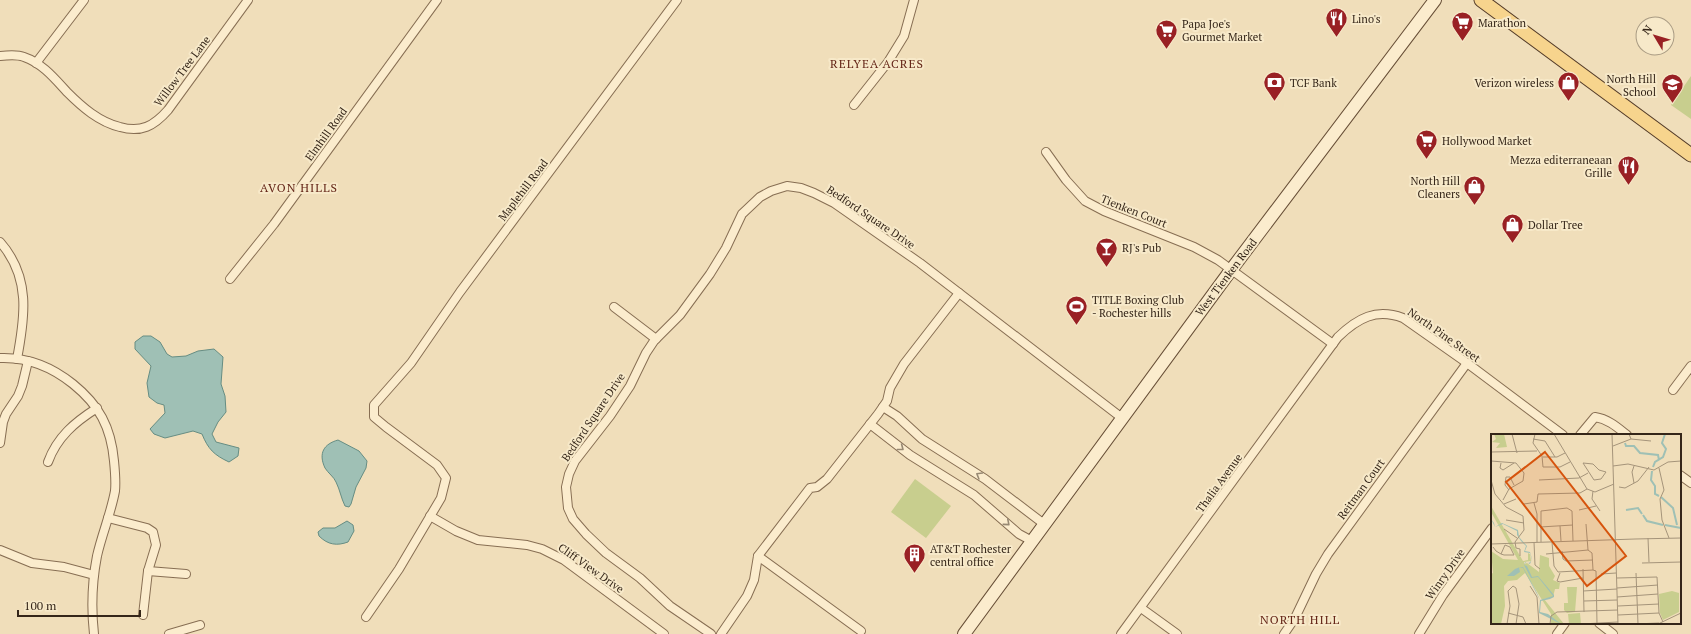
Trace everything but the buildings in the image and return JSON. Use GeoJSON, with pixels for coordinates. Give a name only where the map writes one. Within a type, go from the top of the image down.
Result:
{"type":"FeatureCollection","features":[{"type":"Feature","properties":{"kind":"main road","name":"West Tienken Road"},"geometry":{"type":"LineString","coordinates":[[968,632],[1044,524],[1231,270],[1435,0]]}},
{"type":"Feature","properties":{"kind":"main road"},"geometry":{"type":"LineString","coordinates":[[1481,0],[1691,155]]}},
{"type":"Feature","properties":{"kind":"street"},"geometry":{"type":"LineString","coordinates":[[36,63],[84,0]]}},
{"type":"Feature","properties":{"kind":"street","name":"Willow Tree Lane"},"geometry":{"type":"LineString","coordinates":[[0,56],[16,55],[36,63],[56,79],[81,106],[97,118],[125,129],[138,130],[158,121],[168,110],[248,0]]}},
{"type":"Feature","properties":{"kind":"street","name":"Elmhill Road"},"geometry":{"type":"LineString","coordinates":[[230,279],[274,224],[437,0]]}},
{"type":"Feature","properties":{"kind":"street","name":"Maplehill Road"},"geometry":{"type":"LineString","coordinates":[[430,516],[441,498],[446,478],[437,465],[374,417],[374,405],[411,363],[460,292],[676,0]]}},
{"type":"Feature","properties":{"kind":"street"},"geometry":{"type":"LineString","coordinates":[[854,105],[885,67],[904,36],[914,0]]}},
{"type":"Feature","properties":{"kind":"street","name":"Tienken Court"},"geometry":{"type":"LineString","coordinates":[[1046,152],[1066,180],[1085,201],[1104,211],[1194,247],[1218,260],[1231,270]]}},
{"type":"Feature","properties":{"kind":"street","name":"Bedford Square Drive"},"geometry":{"type":"LineString","coordinates":[[711,634],[670,606],[640,578],[606,553],[573,519],[568,508],[566,487],[569,474],[575,460],[622,398],[630,386],[646,353],[656,339],[680,315],[710,274],[726,248],[742,214],[760,197],[771,191],[787,186],[814,193],[834,203],[920,263],[1122,418]]}},
{"type":"Feature","properties":{"kind":"street"},"geometry":{"type":"LineString","coordinates":[[0,242],[10,254],[17,268],[24,303],[24,322],[17,359]]}},
{"type":"Feature","properties":{"kind":"street"},"geometry":{"type":"LineString","coordinates":[[1231,270],[1333,344]]}},
{"type":"Feature","properties":{"kind":"street"},"geometry":{"type":"LineString","coordinates":[[721,634],[747,596],[754,580],[758,556],[810,488],[817,487],[827,479],[883,407],[887,400],[890,388],[904,364],[959,293]]}},
{"type":"Feature","properties":{"kind":"street"},"geometry":{"type":"LineString","coordinates":[[614,307],[656,339]]}},
{"type":"Feature","properties":{"kind":"street","name":"North Pine Street"},"geometry":{"type":"LineString","coordinates":[[1333,344],[1347,329],[1370,315],[1392,314],[1403,318],[1467,363],[1562,434]]}},
{"type":"Feature","properties":{"kind":"street","name":"Thalia Avenue"},"geometry":{"type":"LineString","coordinates":[[1121,634],[1333,344]]}},
{"type":"Feature","properties":{"kind":"street"},"geometry":{"type":"LineString","coordinates":[[0,358],[28,361],[49,368],[66,378],[84,393],[97,408],[107,425],[113,449],[116,476],[115,490],[98,550],[92,587],[94,634]]}},
{"type":"Feature","properties":{"kind":"street"},"geometry":{"type":"LineString","coordinates":[[0,442],[6,414],[18,396],[28,361]]}},
{"type":"Feature","properties":{"kind":"street","name":"Reitman Court"},"geometry":{"type":"LineString","coordinates":[[1284,634],[1295,618],[1316,574],[1328,554],[1467,363]]}},
{"type":"Feature","properties":{"kind":"street"},"geometry":{"type":"LineString","coordinates":[[1673,390],[1691,366]]}},
{"type":"Feature","properties":{"kind":"street"},"geometry":{"type":"LineString","coordinates":[[883,407],[897,416],[922,439],[985,479],[1044,524]]}},
{"type":"Feature","properties":{"kind":"street"},"geometry":{"type":"LineString","coordinates":[[48,462],[56,444],[63,435],[78,421],[97,408]]}},
{"type":"Feature","properties":{"kind":"street"},"geometry":{"type":"LineString","coordinates":[[1581,434],[1595,417],[1601,417],[1626,434]]}},
{"type":"Feature","properties":{"kind":"street"},"geometry":{"type":"LineString","coordinates":[[870,424],[910,455],[974,495],[1019,534],[1032,541]]}},
{"type":"Feature","properties":{"kind":"street"},"geometry":{"type":"LineString","coordinates":[[1681,476],[1691,483]]}},
{"type":"Feature","properties":{"kind":"street"},"geometry":{"type":"LineString","coordinates":[[366,617],[399,569],[430,516]]}},
{"type":"Feature","properties":{"kind":"street","name":"Cliff View Drive"},"geometry":{"type":"LineString","coordinates":[[430,516],[456,531],[478,540],[527,545],[554,554],[664,634]]}},
{"type":"Feature","properties":{"kind":"street"},"geometry":{"type":"LineString","coordinates":[[108,518],[147,528],[153,532],[156,545],[148,571],[143,615]]}},
{"type":"Feature","properties":{"kind":"street","name":"Winry Drive"},"geometry":{"type":"LineString","coordinates":[[1419,634],[1443,595],[1491,529]]}},
{"type":"Feature","properties":{"kind":"street"},"geometry":{"type":"LineString","coordinates":[[1485,538],[1491,542]]}},
{"type":"Feature","properties":{"kind":"street"},"geometry":{"type":"LineString","coordinates":[[0,550],[32,564],[64,567],[94,575]]}},
{"type":"Feature","properties":{"kind":"street"},"geometry":{"type":"LineString","coordinates":[[758,556],[861,631]]}},
{"type":"Feature","properties":{"kind":"street"},"geometry":{"type":"LineString","coordinates":[[148,571],[186,574]]}},
{"type":"Feature","properties":{"kind":"street"},"geometry":{"type":"LineString","coordinates":[[1141,608],[1177,634]]}},
{"type":"Feature","properties":{"kind":"street"},"geometry":{"type":"LineString","coordinates":[[1557,634],[1564,624]]}},
{"type":"Feature","properties":{"kind":"street"},"geometry":{"type":"LineString","coordinates":[[1600,624],[1613,634]]}},
{"type":"Feature","properties":{"kind":"street"},"geometry":{"type":"LineString","coordinates":[[169,634],[200,625]]}},
{"type":"Feature","properties":{"kind":"green space"},"geometry":{"type":"Polygon","coordinates":[[[1691,76],[1691,119],[1671,105],[1691,76]]]}},
{"type":"Feature","properties":{"kind":"green space"},"geometry":{"type":"Polygon","coordinates":[[[915,479],[951,506],[926,538],[891,512],[915,479]]]}},
{"type":"Feature","properties":{"kind":"water"},"geometry":{"type":"Polygon","coordinates":[[[143,336],[151,336],[160,342],[167,354],[172,357],[186,356],[198,351],[214,349],[223,357],[221,384],[225,396],[226,412],[218,422],[212,434],[216,442],[239,448],[238,456],[229,462],[212,451],[202,434],[193,431],[165,438],[154,434],[150,429],[165,413],[164,405],[157,403],[149,397],[147,383],[151,366],[135,349],[135,342],[143,336]]]}},
{"type":"Feature","properties":{"kind":"water"},"geometry":{"type":"Polygon","coordinates":[[[338,440],[359,451],[367,461],[366,468],[356,487],[349,507],[345,506],[336,482],[325,468],[322,458],[322,454],[326,447],[338,440]]]}},
{"type":"Feature","properties":{"kind":"water"},"geometry":{"type":"Polygon","coordinates":[[[347,521],[353,525],[354,531],[348,542],[333,544],[319,536],[318,532],[323,528],[335,528],[347,521]]]}},
{"type":"Feature","properties":{"kind":"place","name":"Lino's"},"geometry":{"type":"Point","coordinates":[1336,38]}},
{"type":"Feature","properties":{"kind":"place","name":"Marathon"},"geometry":{"type":"Point","coordinates":[1463,42]}},
{"type":"Feature","properties":{"kind":"place","name":"Papa Joe's Gourmet Market"},"geometry":{"type":"Point","coordinates":[1167,50]}},
{"type":"Feature","properties":{"kind":"place","name":"TCF Bank"},"geometry":{"type":"Point","coordinates":[1275,102]}},
{"type":"Feature","properties":{"kind":"place","name":"Verizon wireless"},"geometry":{"type":"Point","coordinates":[1569,102]}},
{"type":"Feature","properties":{"kind":"place","name":"North Hill School"},"geometry":{"type":"Point","coordinates":[1672,104]}},
{"type":"Feature","properties":{"kind":"place","name":"Hollywood Market"},"geometry":{"type":"Point","coordinates":[1426,160]}},
{"type":"Feature","properties":{"kind":"place","name":"Mezza editerraneaan Grille"},"geometry":{"type":"Point","coordinates":[1628,186]}},
{"type":"Feature","properties":{"kind":"place","name":"North Hill Cleaners"},"geometry":{"type":"Point","coordinates":[1475,206]}},
{"type":"Feature","properties":{"kind":"place","name":"Dollar Tree"},"geometry":{"type":"Point","coordinates":[1512,244]}},
{"type":"Feature","properties":{"kind":"place","name":"RJ's Pub"},"geometry":{"type":"Point","coordinates":[1106,268]}},
{"type":"Feature","properties":{"kind":"place","name":"TITLE Boxing Club - Rochester hills"},"geometry":{"type":"Point","coordinates":[1077,326]}},
{"type":"Feature","properties":{"kind":"place","name":"AT&T Rochester central office"},"geometry":{"type":"Point","coordinates":[915,574]}},
{"type":"Feature","properties":{"kind":"district","name":"RELYEA ACRES"},"geometry":{"type":"Point","coordinates":[877,63]}},
{"type":"Feature","properties":{"kind":"district","name":"AVON HILLS"},"geometry":{"type":"Point","coordinates":[299,187]}},
{"type":"Feature","properties":{"kind":"district","name":"NORTH HILL"},"geometry":{"type":"Point","coordinates":[1300,619]}}]}
